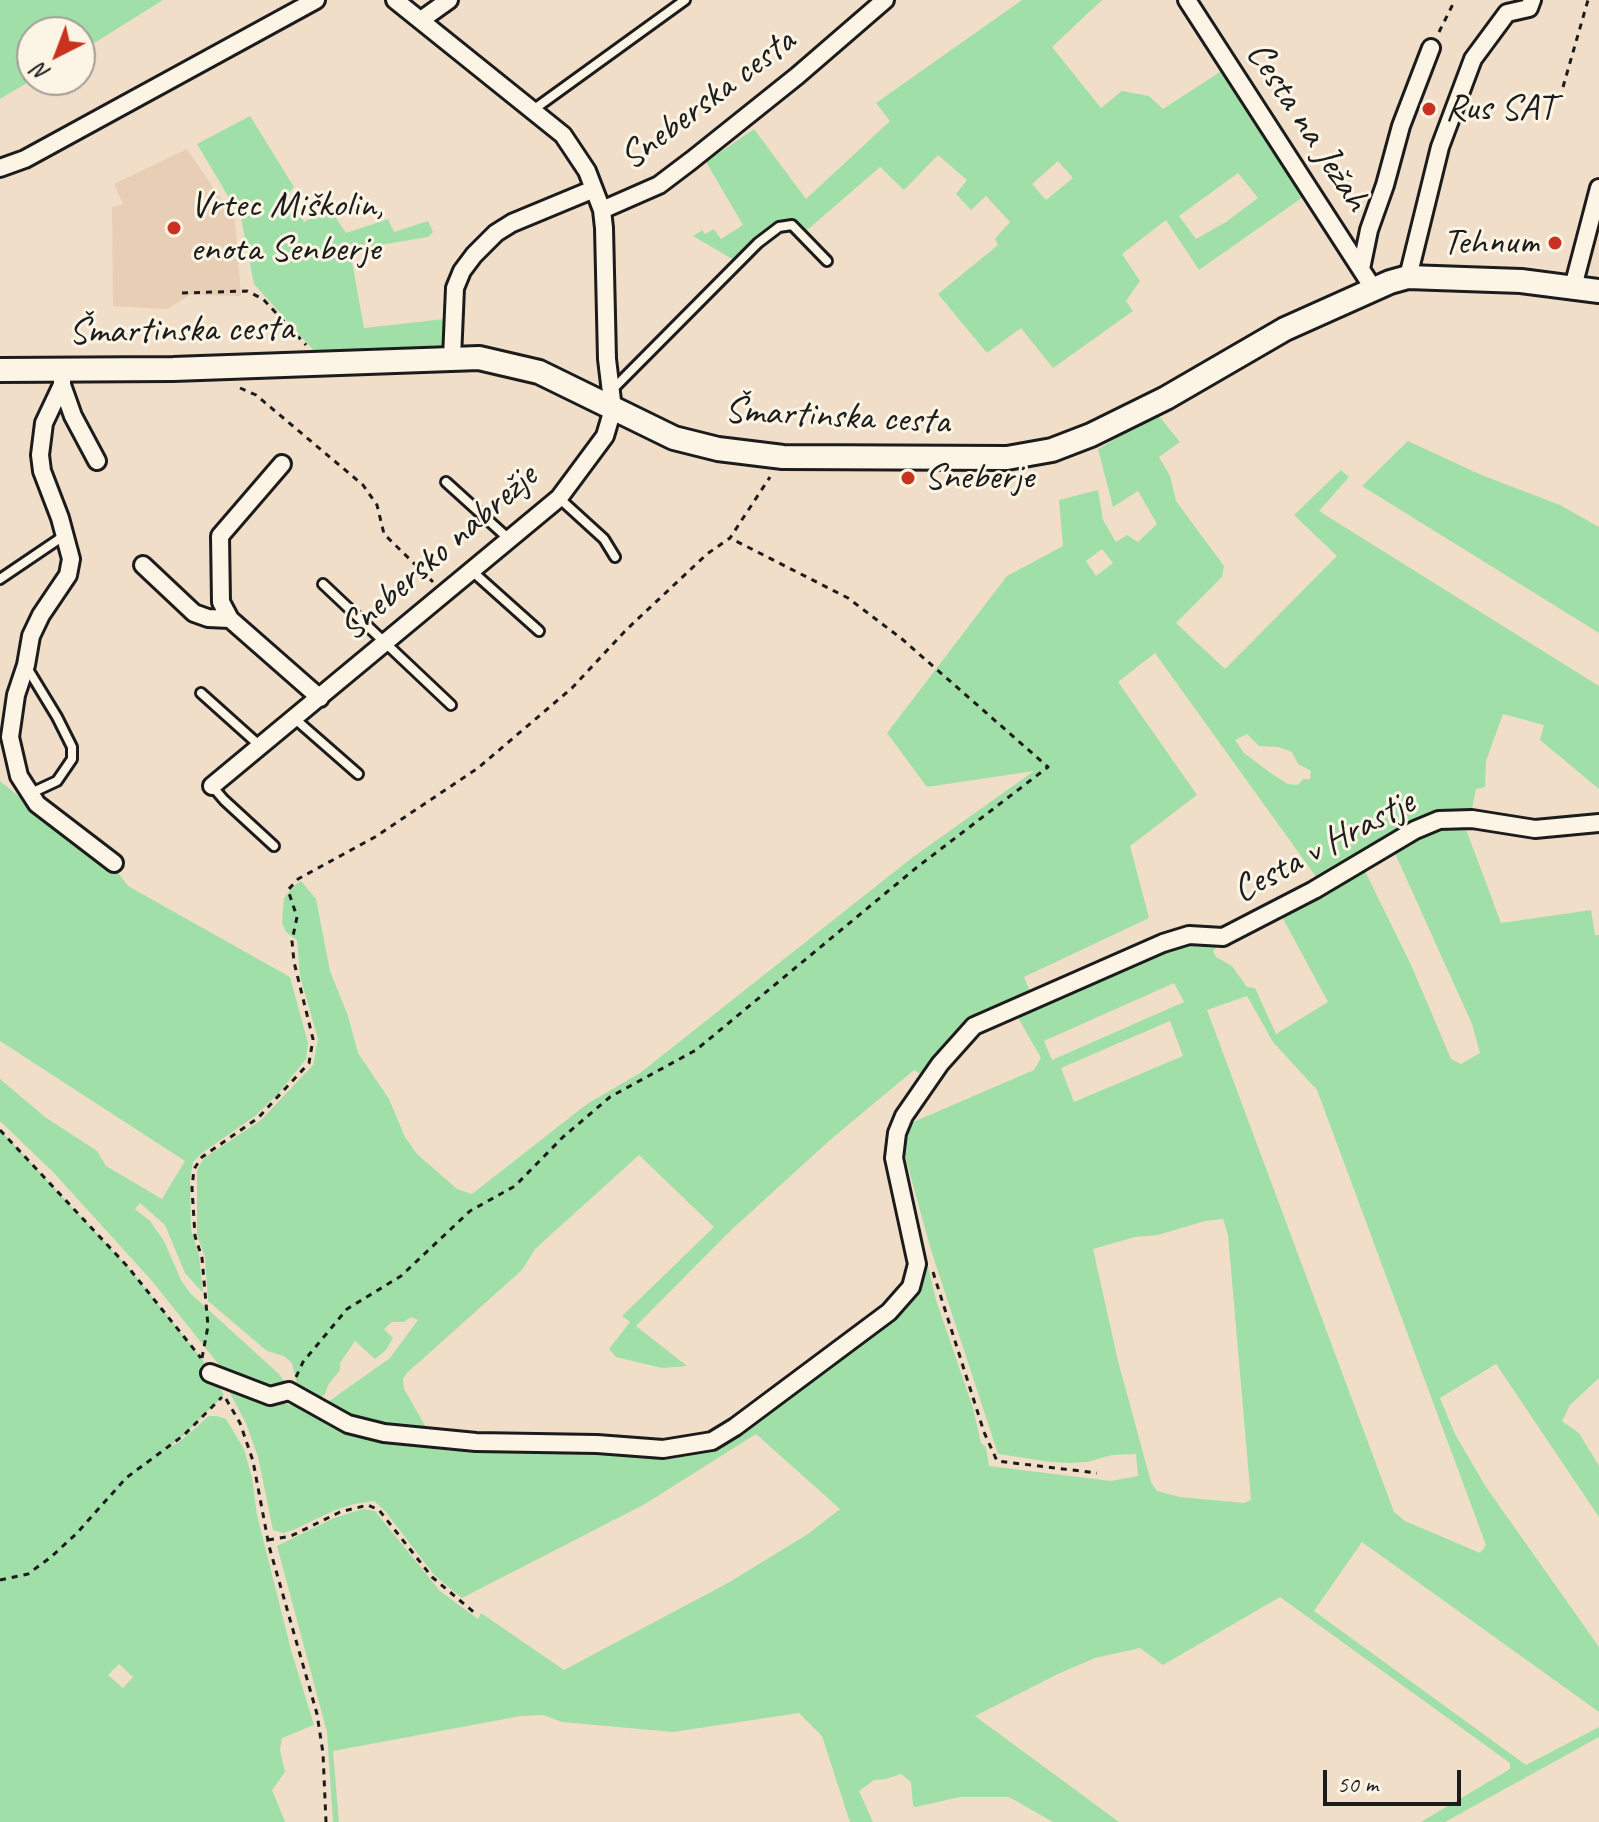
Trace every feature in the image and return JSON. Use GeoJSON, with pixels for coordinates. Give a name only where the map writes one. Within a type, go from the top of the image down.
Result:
{"type":"FeatureCollection","features":[{"type":"Feature","properties":{"kind":"main road","name":"Šmartinska cesta"},"geometry":{"type":"LineString","coordinates":[[0,370],[62,377],[479,358],[539,372],[612,400],[685,441],[718,449],[783,457],[1007,458],[1052,450],[1122,421],[1285,329],[1367,278],[1521,281],[1599,291]]}},
{"type":"Feature","properties":{"kind":"street"},"geometry":{"type":"LineString","coordinates":[[0,168],[39,152],[316,0]]}},
{"type":"Feature","properties":{"kind":"street","name":"Sneberska cesta"},"geometry":{"type":"LineString","coordinates":[[395,0],[563,135],[587,171],[602,210],[612,400]]}},
{"type":"Feature","properties":{"kind":"street"},"geometry":{"type":"LineString","coordinates":[[421,20],[449,0]]}},
{"type":"Feature","properties":{"kind":"street","name":"Sneberska cesta"},"geometry":{"type":"LineString","coordinates":[[602,210],[659,185],[797,76],[885,0]]}},
{"type":"Feature","properties":{"kind":"street","name":"Cesta na Ježah"},"geometry":{"type":"LineString","coordinates":[[1187,0],[1367,278]]}},
{"type":"Feature","properties":{"kind":"street"},"geometry":{"type":"LineString","coordinates":[[1408,277],[1440,147],[1473,59],[1507,13],[1529,8],[1532,0]]}},
{"type":"Feature","properties":{"kind":"street"},"geometry":{"type":"LineString","coordinates":[[1367,278],[1369,230],[1401,126],[1431,48]]}},
{"type":"Feature","properties":{"kind":"street"},"geometry":{"type":"LineString","coordinates":[[1573,287],[1599,188]]}},
{"type":"Feature","properties":{"kind":"street"},"geometry":{"type":"LineString","coordinates":[[452,358],[455,288],[462,271],[474,255],[496,233],[512,223],[594,189]]}},
{"type":"Feature","properties":{"kind":"street"},"geometry":{"type":"LineString","coordinates":[[62,377],[73,416],[97,461]]}},
{"type":"Feature","properties":{"kind":"street"},"geometry":{"type":"LineString","coordinates":[[62,377],[44,423],[40,455],[71,559],[68,575],[31,636],[16,695],[10,737],[19,776],[29,794],[60,824],[114,863]]}},
{"type":"Feature","properties":{"kind":"street","name":"Snebersko nabrežje"},"geometry":{"type":"LineString","coordinates":[[212,786],[559,498],[605,436],[612,400]]}},
{"type":"Feature","properties":{"kind":"street"},"geometry":{"type":"LineString","coordinates":[[282,464],[220,536],[221,602],[230,619],[320,698]]}},
{"type":"Feature","properties":{"kind":"street"},"geometry":{"type":"LineString","coordinates":[[143,565],[194,613],[208,618],[230,619]]}},
{"type":"Feature","properties":{"kind":"street","name":"Cesta v Hrastje"},"geometry":{"type":"LineString","coordinates":[[289,1391],[348,1424],[415,1437],[663,1449],[712,1441],[889,1312],[911,1287],[917,1264],[894,1158],[897,1133],[904,1116],[956,1044],[974,1026],[1163,943],[1189,935],[1223,937],[1314,890],[1415,830],[1439,820],[1472,819],[1535,829],[1599,823]]}},
{"type":"Feature","properties":{"kind":"street"},"geometry":{"type":"LineString","coordinates":[[206,1366],[270,1396],[289,1391]]}},
{"type":"Feature","properties":{"kind":"lane"},"geometry":{"type":"LineString","coordinates":[[533,110],[685,0]]}},
{"type":"Feature","properties":{"kind":"lane"},"geometry":{"type":"LineString","coordinates":[[612,400],[758,243],[779,227],[792,225],[827,261]]}},
{"type":"Feature","properties":{"kind":"lane"},"geometry":{"type":"LineString","coordinates":[[446,482],[510,540]]}},
{"type":"Feature","properties":{"kind":"lane"},"geometry":{"type":"LineString","coordinates":[[559,498],[604,539],[615,557]]}},
{"type":"Feature","properties":{"kind":"lane"},"geometry":{"type":"LineString","coordinates":[[0,579],[66,535]]}},
{"type":"Feature","properties":{"kind":"lane"},"geometry":{"type":"LineString","coordinates":[[473,572],[539,631]]}},
{"type":"Feature","properties":{"kind":"lane"},"geometry":{"type":"LineString","coordinates":[[323,584],[451,705]]}},
{"type":"Feature","properties":{"kind":"lane"},"geometry":{"type":"LineString","coordinates":[[26,665],[72,747],[72,759],[57,781],[29,794]]}},
{"type":"Feature","properties":{"kind":"lane"},"geometry":{"type":"LineString","coordinates":[[201,693],[259,745]]}},
{"type":"Feature","properties":{"kind":"lane"},"geometry":{"type":"LineString","coordinates":[[294,718],[358,774]]}},
{"type":"Feature","properties":{"kind":"lane","name":"Snebersko nabrežje"},"geometry":{"type":"LineString","coordinates":[[212,786],[274,846]]}},
{"type":"Feature","properties":{"kind":"path"},"geometry":{"type":"LineString","coordinates":[[1431,48],[1455,0]]}},
{"type":"Feature","properties":{"kind":"path"},"geometry":{"type":"LineString","coordinates":[[1563,87],[1588,0]]}},
{"type":"Feature","properties":{"kind":"path"},"geometry":{"type":"LineString","coordinates":[[182,293],[247,291],[263,299],[322,363]]}},
{"type":"Feature","properties":{"kind":"path"},"geometry":{"type":"LineString","coordinates":[[238,387],[256,395],[363,485],[377,505],[384,534],[445,594]]}},
{"type":"Feature","properties":{"kind":"path"},"geometry":{"type":"LineString","coordinates":[[206,1366],[208,1326],[204,1269],[195,1236],[194,1169],[202,1157],[258,1118],[309,1063],[313,1039],[294,962],[292,941],[297,917],[288,890],[298,879],[375,837],[478,768],[572,688],[626,630],[707,554],[730,538],[783,457]]}},
{"type":"Feature","properties":{"kind":"path"},"geometry":{"type":"LineString","coordinates":[[289,1391],[303,1362],[347,1309],[401,1276],[470,1211],[515,1186],[563,1137],[610,1097],[696,1050],[916,868],[1048,767],[902,639],[848,598],[730,538]]}},
{"type":"Feature","properties":{"kind":"path"},"geometry":{"type":"LineString","coordinates":[[0,1130],[128,1267],[206,1366]]}},
{"type":"Feature","properties":{"kind":"path"},"geometry":{"type":"LineString","coordinates":[[930,1261],[984,1432],[997,1461],[1097,1473]]}},
{"type":"Feature","properties":{"kind":"path"},"geometry":{"type":"LineString","coordinates":[[0,1580],[28,1574],[51,1557],[126,1478],[184,1435],[224,1395],[240,1423],[253,1461],[268,1540],[317,1714],[323,1753],[326,1822]]}},
{"type":"Feature","properties":{"kind":"path"},"geometry":{"type":"LineString","coordinates":[[268,1540],[291,1536],[340,1512],[368,1505],[379,1510],[432,1577],[476,1614]]}},
{"type":"Feature","properties":{"kind":"shaded area","name":"Vrtec Miškolin, enota Senberje"},"geometry":{"type":"Polygon","coordinates":[[[187,149],[235,220],[241,296],[190,295],[167,309],[113,306],[112,207],[123,204],[114,184],[187,149]]]}},
{"type":"Feature","properties":{"kind":"green space"},"geometry":{"type":"Polygon","coordinates":[[[0,0],[163,0],[96,42],[96,16],[16,16],[16,90],[0,99],[0,0]]]}},
{"type":"Feature","properties":{"kind":"green space"},"geometry":{"type":"Polygon","coordinates":[[[1022,0],[1102,0],[1052,47],[1101,108],[1122,91],[1149,96],[1163,109],[1226,68],[1303,197],[1199,270],[1166,220],[1122,254],[1140,281],[1126,301],[1133,311],[1053,368],[1021,328],[987,353],[938,294],[998,245],[995,239],[1010,222],[986,196],[971,210],[956,194],[967,180],[938,155],[904,190],[880,167],[806,231],[793,223],[777,223],[734,260],[693,236],[702,230],[705,234],[714,229],[721,239],[743,225],[706,162],[754,129],[806,199],[890,121],[876,103],[1022,0]],[[1058,161],[1032,184],[1046,200],[1073,178],[1058,161]],[[1238,173],[1179,216],[1196,239],[1258,198],[1238,173]]]}},
{"type":"Feature","properties":{"kind":"green space"},"geometry":{"type":"Polygon","coordinates":[[[250,116],[294,187],[288,194],[304,222],[329,208],[346,233],[388,219],[394,232],[428,221],[433,232],[428,237],[350,250],[364,328],[444,319],[445,345],[316,353],[254,284],[241,218],[197,144],[250,116]]]}},
{"type":"Feature","properties":{"kind":"green space"},"geometry":{"type":"Polygon","coordinates":[[[1159,416],[1180,442],[1159,457],[1170,476],[1176,501],[1224,566],[1222,577],[1176,623],[1225,669],[1337,556],[1294,515],[1341,470],[1349,477],[1319,511],[1599,686],[1599,789],[1540,740],[1544,725],[1503,714],[1486,761],[1485,787],[1476,789],[1471,814],[1319,881],[1155,653],[1118,682],[1197,795],[1130,846],[1149,918],[1024,977],[1032,996],[986,1015],[925,1077],[914,1070],[830,1140],[728,1233],[636,1326],[687,1366],[662,1368],[616,1357],[609,1349],[630,1322],[622,1316],[714,1227],[639,1155],[535,1249],[522,1270],[407,1373],[403,1379],[404,1389],[430,1434],[344,1417],[330,1409],[328,1402],[390,1358],[418,1320],[411,1317],[404,1322],[392,1322],[384,1329],[393,1338],[386,1350],[375,1359],[355,1341],[325,1394],[316,1402],[299,1393],[292,1363],[284,1356],[267,1351],[208,1301],[205,1257],[197,1235],[197,1170],[204,1158],[261,1120],[313,1065],[318,1039],[300,976],[297,940],[286,932],[282,923],[284,898],[294,886],[301,881],[316,899],[330,971],[348,1016],[358,1053],[389,1099],[405,1137],[417,1154],[457,1189],[472,1194],[587,1104],[640,1073],[913,857],[1034,771],[927,787],[887,733],[1007,576],[1063,546],[1059,500],[1098,490],[1103,520],[1116,542],[1127,535],[1138,542],[1157,524],[1138,491],[1113,507],[1098,449],[1159,416]],[[1102,549],[1086,561],[1096,576],[1113,563],[1102,549]],[[1247,734],[1235,740],[1244,753],[1272,774],[1288,784],[1298,785],[1303,779],[1310,779],[1311,771],[1298,764],[1292,752],[1278,747],[1259,746],[1247,734]]]}},
{"type":"Feature","properties":{"kind":"green space"},"geometry":{"type":"Polygon","coordinates":[[[1408,441],[1479,474],[1560,505],[1599,527],[1599,633],[1362,486],[1408,441]]]}},
{"type":"Feature","properties":{"kind":"green space"},"geometry":{"type":"Polygon","coordinates":[[[0,781],[116,870],[128,886],[290,977],[308,1043],[306,1059],[278,1094],[255,1116],[193,1162],[190,1180],[191,1229],[199,1256],[203,1293],[185,1273],[165,1225],[140,1203],[135,1209],[150,1221],[164,1241],[190,1293],[280,1375],[286,1385],[273,1393],[220,1366],[152,1281],[54,1173],[0,1121],[0,1079],[45,1117],[97,1151],[106,1166],[162,1199],[185,1161],[0,1041],[0,781]]]}},
{"type":"Feature","properties":{"kind":"green space"},"geometry":{"type":"Polygon","coordinates":[[[1464,824],[1501,923],[1591,910],[1595,935],[1599,935],[1599,1378],[1570,1405],[1562,1421],[1579,1433],[1599,1466],[1599,1517],[1496,1364],[1440,1398],[1455,1434],[1486,1487],[1599,1647],[1599,1712],[1362,1542],[1314,1611],[1526,1765],[1599,1727],[1599,1737],[1445,1822],[1421,1822],[1510,1769],[1510,1763],[1280,1597],[1163,1665],[1140,1648],[1095,1658],[975,1716],[1119,1822],[1053,1822],[1009,1797],[960,1797],[916,1807],[913,1806],[911,1782],[901,1774],[874,1780],[859,1791],[873,1822],[850,1822],[822,1736],[799,1713],[673,1732],[562,1722],[543,1715],[521,1716],[333,1751],[339,1822],[333,1822],[327,1732],[277,1546],[334,1518],[363,1509],[375,1511],[440,1591],[478,1619],[481,1613],[564,1670],[728,1583],[808,1534],[840,1509],[756,1434],[645,1504],[462,1598],[435,1576],[374,1501],[333,1511],[283,1533],[273,1530],[258,1457],[246,1423],[226,1386],[267,1400],[301,1407],[348,1429],[685,1450],[894,1313],[924,1250],[936,1300],[973,1408],[981,1443],[986,1447],[989,1466],[1111,1481],[1138,1476],[1136,1454],[1071,1463],[998,1454],[931,1250],[900,1138],[904,1126],[1034,1070],[1041,1058],[1016,1014],[1184,942],[1215,943],[1218,946],[1213,951],[1216,957],[1232,966],[1247,987],[1255,988],[1276,1034],[1328,1002],[1281,915],[1363,867],[1412,967],[1451,1059],[1461,1064],[1480,1053],[1472,1024],[1393,849],[1441,826],[1464,824]],[[1174,983],[1044,1041],[1052,1060],[1184,1002],[1174,983]],[[1247,996],[1207,1010],[1394,1512],[1405,1521],[1480,1553],[1486,1545],[1317,1090],[1273,1042],[1247,996]],[[1170,1021],[1061,1068],[1074,1102],[1183,1056],[1170,1021]],[[1223,1219],[1093,1249],[1118,1361],[1151,1482],[1157,1491],[1180,1497],[1244,1503],[1251,1500],[1228,1235],[1223,1219]]]}},
{"type":"Feature","properties":{"kind":"green space"},"geometry":{"type":"Polygon","coordinates":[[[0,1130],[128,1267],[202,1359],[224,1395],[167,1448],[178,1443],[209,1416],[217,1416],[226,1419],[244,1449],[291,1650],[314,1725],[282,1738],[280,1750],[285,1772],[272,1790],[285,1822],[0,1822],[0,1130]],[[119,1664],[108,1675],[123,1688],[133,1677],[119,1664]]]}},
{"type":"Feature","properties":{"kind":"place","name":"Rus SAT"},"geometry":{"type":"Point","coordinates":[1429,109]}},
{"type":"Feature","properties":{"kind":"place","name":"Vrtec Miškolin, enota Senberje"},"geometry":{"type":"Point","coordinates":[174,228]}},
{"type":"Feature","properties":{"kind":"place","name":"Tehnum"},"geometry":{"type":"Point","coordinates":[1555,243]}},
{"type":"Feature","properties":{"kind":"place","name":"Sneberje"},"geometry":{"type":"Point","coordinates":[908,478]}}]}
